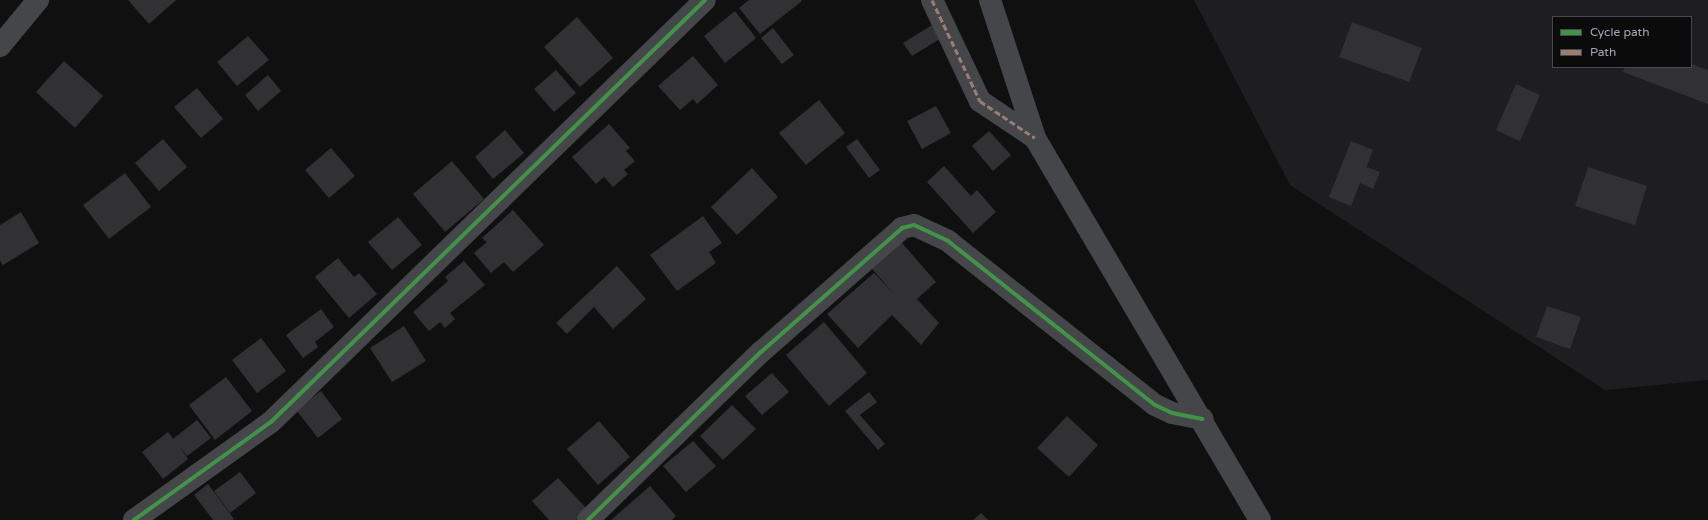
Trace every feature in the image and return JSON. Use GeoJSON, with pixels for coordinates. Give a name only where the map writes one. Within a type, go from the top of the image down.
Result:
{"type":"FeatureCollection","features":[{"type":"Feature","properties":{"kind":"street"},"geometry":{"type":"LineString","coordinates":[[0,46],[38,0]]}},
{"type":"Feature","properties":{"kind":"street"},"geometry":{"type":"LineString","coordinates":[[134,520],[271,422],[705,0]]}},
{"type":"Feature","properties":{"kind":"street"},"geometry":{"type":"LineString","coordinates":[[932,0],[980,101],[1035,138]]}},
{"type":"Feature","properties":{"kind":"street"},"geometry":{"type":"LineString","coordinates":[[990,0],[1035,138],[1202,419],[1260,520]]}},
{"type":"Feature","properties":{"kind":"street"},"geometry":{"type":"LineString","coordinates":[[588,520],[761,352],[902,228],[914,225],[948,241],[1156,405],[1172,413],[1202,419]]}},
{"type":"Feature","properties":{"kind":"shaded area"},"geometry":{"type":"Polygon","coordinates":[[[1194,0],[1708,0],[1708,380],[1605,390],[1290,185],[1194,0]]]}},
{"type":"Feature","properties":{"kind":"building"},"geometry":{"type":"Polygon","coordinates":[[[128,0],[176,0],[149,24],[128,0]]]}},
{"type":"Feature","properties":{"kind":"building"},"geometry":{"type":"Polygon","coordinates":[[[749,0],[802,1],[760,34],[739,8],[749,0]]]}},
{"type":"Feature","properties":{"kind":"building"},"geometry":{"type":"Polygon","coordinates":[[[735,11],[756,38],[725,63],[704,36],[735,11]]]}},
{"type":"Feature","properties":{"kind":"building"},"geometry":{"type":"Polygon","coordinates":[[[577,17],[613,58],[580,87],[544,47],[577,17]]]}},
{"type":"Feature","properties":{"kind":"building"},"geometry":{"type":"Polygon","coordinates":[[[1352,22],[1422,48],[1409,82],[1339,57],[1352,22]]]}},
{"type":"Feature","properties":{"kind":"building"},"geometry":{"type":"Polygon","coordinates":[[[932,25],[940,39],[912,56],[903,43],[932,25]]]}},
{"type":"Feature","properties":{"kind":"building"},"geometry":{"type":"Polygon","coordinates":[[[773,28],[794,55],[782,64],[761,38],[773,28]]]}},
{"type":"Feature","properties":{"kind":"building"},"geometry":{"type":"Polygon","coordinates":[[[248,36],[269,60],[237,86],[217,62],[248,36]]]}},
{"type":"Feature","properties":{"kind":"building"},"geometry":{"type":"Polygon","coordinates":[[[693,56],[718,85],[697,104],[693,99],[680,110],[658,86],[693,56]]]}},
{"type":"Feature","properties":{"kind":"building"},"geometry":{"type":"Polygon","coordinates":[[[64,61],[103,96],[75,128],[36,92],[64,61]]]}},
{"type":"Feature","properties":{"kind":"building"},"geometry":{"type":"Polygon","coordinates":[[[1692,64],[1708,70],[1708,104],[1623,72],[1625,68],[1692,68],[1692,64]]]}},
{"type":"Feature","properties":{"kind":"building"},"geometry":{"type":"Polygon","coordinates":[[[556,70],[576,93],[554,112],[534,89],[556,70]]]}},
{"type":"Feature","properties":{"kind":"building"},"geometry":{"type":"Polygon","coordinates":[[[268,75],[281,91],[258,111],[245,95],[268,75]]]}},
{"type":"Feature","properties":{"kind":"building"},"geometry":{"type":"Polygon","coordinates":[[[1516,84],[1540,95],[1520,141],[1496,130],[1516,84]]]}},
{"type":"Feature","properties":{"kind":"building"},"geometry":{"type":"Polygon","coordinates":[[[197,88],[223,119],[201,138],[174,107],[197,88]]]}},
{"type":"Feature","properties":{"kind":"building"},"geometry":{"type":"Polygon","coordinates":[[[819,100],[845,133],[806,165],[779,133],[819,100]]]}},
{"type":"Feature","properties":{"kind":"building"},"geometry":{"type":"Polygon","coordinates":[[[936,106],[951,133],[922,149],[907,121],[936,106]]]}},
{"type":"Feature","properties":{"kind":"building"},"geometry":{"type":"Polygon","coordinates":[[[609,124],[630,148],[626,151],[635,161],[624,170],[628,174],[613,187],[604,177],[596,184],[572,157],[609,124]]]}},
{"type":"Feature","properties":{"kind":"building"},"geometry":{"type":"Polygon","coordinates":[[[505,130],[524,153],[493,179],[475,157],[505,130]]]}},
{"type":"Feature","properties":{"kind":"building"},"geometry":{"type":"Polygon","coordinates":[[[989,131],[1011,155],[993,171],[972,146],[989,131]]]}},
{"type":"Feature","properties":{"kind":"building"},"geometry":{"type":"Polygon","coordinates":[[[163,139],[187,167],[159,191],[135,163],[163,139]]]}},
{"type":"Feature","properties":{"kind":"building"},"geometry":{"type":"Polygon","coordinates":[[[857,139],[880,170],[869,178],[846,147],[857,139]]]}},
{"type":"Feature","properties":{"kind":"building"},"geometry":{"type":"Polygon","coordinates":[[[1351,141],[1373,150],[1365,171],[1367,167],[1380,172],[1373,189],[1360,183],[1351,206],[1329,197],[1351,141]]]}},
{"type":"Feature","properties":{"kind":"building"},"geometry":{"type":"Polygon","coordinates":[[[331,148],[355,176],[329,198],[305,170],[331,148]]]}},
{"type":"Feature","properties":{"kind":"building"},"geometry":{"type":"Polygon","coordinates":[[[452,161],[484,199],[445,232],[413,194],[452,161]]]}},
{"type":"Feature","properties":{"kind":"building"},"geometry":{"type":"Polygon","coordinates":[[[944,166],[971,196],[977,190],[996,212],[973,233],[927,182],[944,166]]]}},
{"type":"Feature","properties":{"kind":"building"},"geometry":{"type":"Polygon","coordinates":[[[1588,167],[1647,186],[1635,225],[1575,206],[1588,167]]]}},
{"type":"Feature","properties":{"kind":"building"},"geometry":{"type":"Polygon","coordinates":[[[752,168],[778,197],[737,235],[711,207],[752,168]]]}},
{"type":"Feature","properties":{"kind":"building"},"geometry":{"type":"Polygon","coordinates":[[[125,173],[151,207],[109,239],[83,205],[125,173]]]}},
{"type":"Feature","properties":{"kind":"building"},"geometry":{"type":"Polygon","coordinates":[[[513,210],[544,245],[513,272],[504,262],[491,273],[474,253],[487,242],[482,238],[513,210]]]}},
{"type":"Feature","properties":{"kind":"building"},"geometry":{"type":"Polygon","coordinates":[[[21,212],[39,243],[3,265],[0,261],[0,225],[21,212]]]}},
{"type":"Feature","properties":{"kind":"building"},"geometry":{"type":"Polygon","coordinates":[[[703,216],[722,243],[709,252],[716,263],[677,291],[650,255],[703,216]]]}},
{"type":"Feature","properties":{"kind":"building"},"geometry":{"type":"Polygon","coordinates":[[[398,217],[422,245],[392,270],[368,242],[398,217]]]}},
{"type":"Feature","properties":{"kind":"building"},"geometry":{"type":"Polygon","coordinates":[[[896,236],[936,282],[917,299],[939,323],[921,345],[892,315],[858,348],[827,314],[874,273],[894,294],[866,262],[896,236]]]}},
{"type":"Feature","properties":{"kind":"building"},"geometry":{"type":"Polygon","coordinates":[[[338,258],[354,277],[359,273],[377,294],[349,318],[315,277],[338,258]]]}},
{"type":"Feature","properties":{"kind":"building"},"geometry":{"type":"Polygon","coordinates":[[[464,261],[485,285],[450,313],[455,319],[445,328],[440,322],[429,331],[413,312],[448,281],[445,277],[464,261]]]}},
{"type":"Feature","properties":{"kind":"building"},"geometry":{"type":"Polygon","coordinates":[[[617,266],[646,299],[613,329],[594,307],[567,334],[556,323],[617,266]]]}},
{"type":"Feature","properties":{"kind":"building"},"geometry":{"type":"Polygon","coordinates":[[[1547,306],[1581,317],[1570,349],[1536,337],[1547,306]]]}},
{"type":"Feature","properties":{"kind":"building"},"geometry":{"type":"Polygon","coordinates":[[[321,309],[334,327],[315,342],[318,347],[303,358],[286,335],[321,309]]]}},
{"type":"Feature","properties":{"kind":"building"},"geometry":{"type":"Polygon","coordinates":[[[824,322],[867,373],[829,406],[786,355],[824,322]]]}},
{"type":"Feature","properties":{"kind":"building"},"geometry":{"type":"Polygon","coordinates":[[[404,326],[426,361],[392,382],[370,348],[404,326]]]}},
{"type":"Feature","properties":{"kind":"building"},"geometry":{"type":"Polygon","coordinates":[[[261,338],[286,371],[257,393],[232,360],[261,338]]]}},
{"type":"Feature","properties":{"kind":"building"},"geometry":{"type":"Polygon","coordinates":[[[772,373],[789,392],[762,415],[745,396],[772,373]]]}},
{"type":"Feature","properties":{"kind":"building"},"geometry":{"type":"Polygon","coordinates":[[[226,377],[252,411],[215,440],[189,405],[226,377]]]}},
{"type":"Feature","properties":{"kind":"building"},"geometry":{"type":"Polygon","coordinates":[[[321,391],[342,419],[318,438],[296,410],[321,391]]]}},
{"type":"Feature","properties":{"kind":"building"},"geometry":{"type":"Polygon","coordinates":[[[869,392],[877,402],[860,415],[885,444],[878,450],[845,411],[869,392]]]}},
{"type":"Feature","properties":{"kind":"building"},"geometry":{"type":"Polygon","coordinates":[[[732,405],[756,429],[723,460],[700,436],[732,405]]]}},
{"type":"Feature","properties":{"kind":"building"},"geometry":{"type":"Polygon","coordinates":[[[1067,416],[1098,445],[1069,477],[1037,448],[1067,416]]]}},
{"type":"Feature","properties":{"kind":"building"},"geometry":{"type":"Polygon","coordinates":[[[197,420],[211,438],[187,456],[179,446],[188,459],[163,479],[142,452],[168,432],[173,439],[197,420]]]}},
{"type":"Feature","properties":{"kind":"building"},"geometry":{"type":"Polygon","coordinates":[[[599,421],[630,457],[598,485],[567,449],[599,421]]]}},
{"type":"Feature","properties":{"kind":"building"},"geometry":{"type":"Polygon","coordinates":[[[693,441],[716,466],[686,492],[663,466],[693,441]]]}},
{"type":"Feature","properties":{"kind":"building"},"geometry":{"type":"Polygon","coordinates":[[[240,472],[256,493],[230,513],[214,491],[240,472]]]}},
{"type":"Feature","properties":{"kind":"building"},"geometry":{"type":"Polygon","coordinates":[[[558,478],[587,509],[576,520],[549,520],[532,501],[558,478]]]}},
{"type":"Feature","properties":{"kind":"building"},"geometry":{"type":"Polygon","coordinates":[[[208,484],[234,519],[213,520],[194,495],[208,484]]]}},
{"type":"Feature","properties":{"kind":"building"},"geometry":{"type":"Polygon","coordinates":[[[650,486],[676,516],[672,520],[611,520],[650,486]]]}},
{"type":"Feature","properties":{"kind":"building"},"geometry":{"type":"Polygon","coordinates":[[[981,513],[988,520],[973,520],[981,513]]]}},
{"type":"Feature","properties":{"kind":"marked path"},"geometry":{"type":"LineString","coordinates":[[932,0],[980,101],[1035,138]]}},
{"type":"Feature","properties":{"kind":"cycle path"},"geometry":{"type":"LineString","coordinates":[[134,520],[271,422],[705,0]]}},
{"type":"Feature","properties":{"kind":"cycle path"},"geometry":{"type":"LineString","coordinates":[[588,520],[761,352],[902,228],[914,225],[948,241],[1155,405],[1172,413],[1202,419]]}}]}
